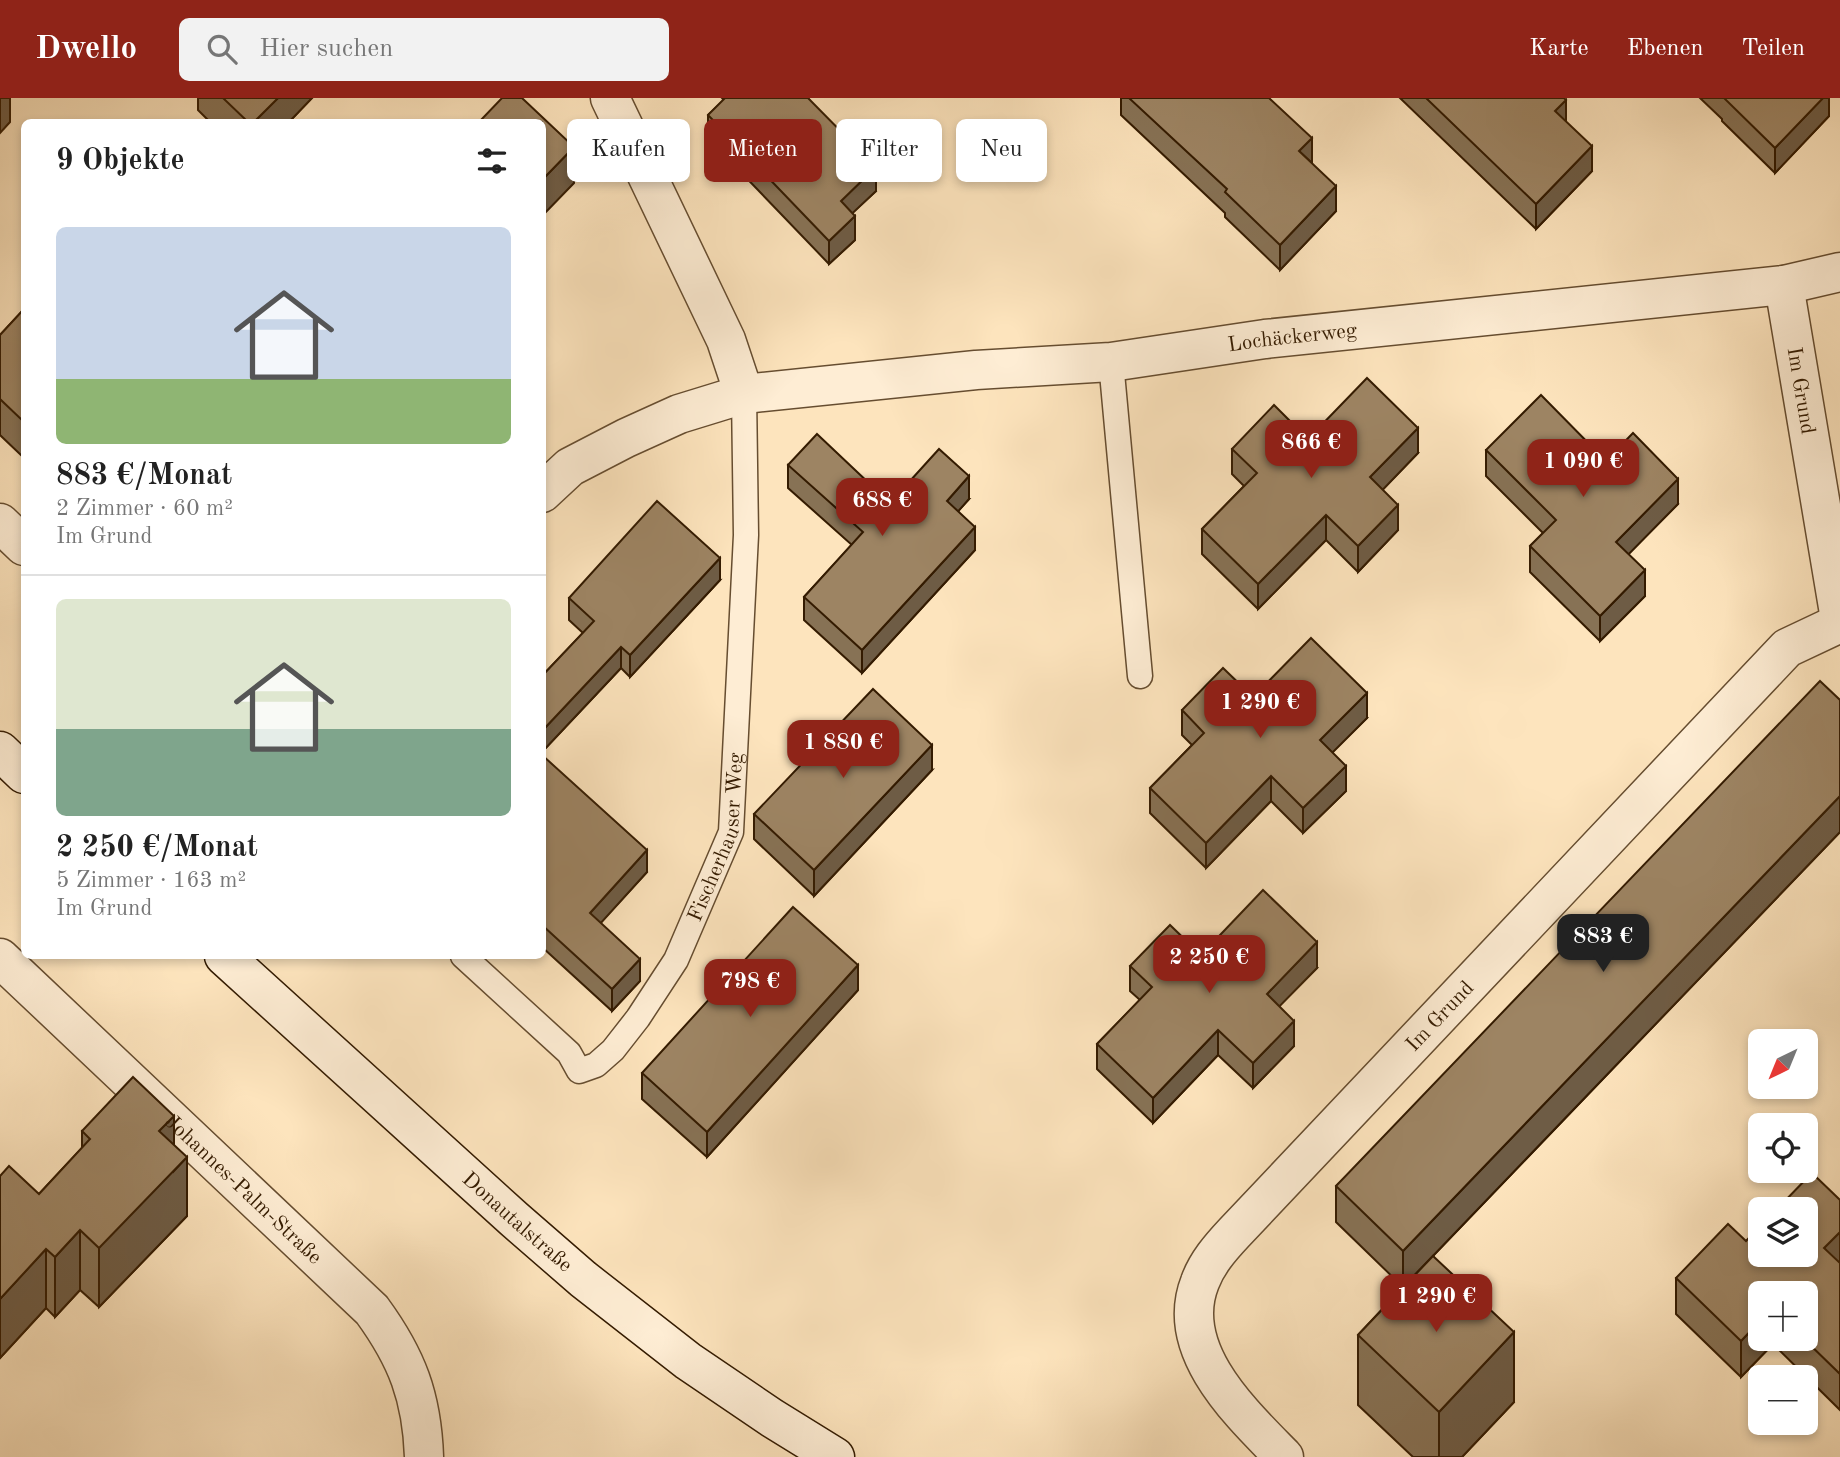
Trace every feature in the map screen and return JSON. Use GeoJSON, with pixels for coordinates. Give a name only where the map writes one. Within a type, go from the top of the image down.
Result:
{"type":"FeatureCollection","features":[{"type":"Feature","properties":{"kind":"street","name":"Fischerhauser Weg"},"geometry":{"type":"LineString","coordinates":[[610,98],[726,340],[744,394]]}},
{"type":"Feature","properties":{"kind":"street","name":"Lochäckerweg"},"geometry":{"type":"LineString","coordinates":[[744,394],[976,370],[1111,362],[1265,339],[1784,285],[1840,272]]}},
{"type":"Feature","properties":{"kind":"street","name":"Im Grund"},"geometry":{"type":"LineString","coordinates":[[1284,1457],[1238,1409],[1204,1358],[1195,1327],[1194,1305],[1199,1283],[1210,1262],[1243,1223],[1787,648],[1840,621],[1784,285]]}},
{"type":"Feature","properties":{"kind":"street"},"geometry":{"type":"LineString","coordinates":[[546,489],[570,467],[626,438],[679,414],[744,394]]}},
{"type":"Feature","properties":{"kind":"street"},"geometry":{"type":"LineString","coordinates":[[0,523],[21,543]]}},
{"type":"Feature","properties":{"kind":"street"},"geometry":{"type":"LineString","coordinates":[[0,751],[21,771]]}},
{"type":"Feature","properties":{"kind":"street","name":"Johannes-Palm-Straße"},"geometry":{"type":"LineString","coordinates":[[0,958],[372,1310],[395,1343],[412,1382],[421,1419],[424,1457]]}},
{"type":"Feature","properties":{"kind":"street","name":"Donautalstraße"},"geometry":{"type":"LineString","coordinates":[[227,959],[513,1219],[583,1279],[688,1361],[818,1453]]}},
{"type":"Feature","properties":{"kind":"lane"},"geometry":{"type":"LineString","coordinates":[[1111,362],[1140,676]]}},
{"type":"Feature","properties":{"kind":"lane","name":"Fischerhauser Weg"},"geometry":{"type":"LineString","coordinates":[[466,959],[569,1053],[579,1071],[596,1065],[613,1050],[638,1018],[676,960],[731,832],[746,535],[744,394]]}},
{"type":"Feature","properties":{"kind":"building"},"geometry":{"type":"Polygon","coordinates":[[[223,98],[278,98],[257,119],[245,119],[223,98]]]}},
{"type":"Feature","properties":{"kind":"building"},"geometry":{"type":"Polygon","coordinates":[[[502,98],[522,98],[544,119],[482,119],[502,98]]]}},
{"type":"Feature","properties":{"kind":"building"},"geometry":{"type":"Polygon","coordinates":[[[725,98],[808,98],[836,126],[836,182],[861,182],[841,201],[855,216],[829,241],[772,182],[822,182],[822,119],[712,119],[708,115],[725,98]]]}},
{"type":"Feature","properties":{"kind":"building"},"geometry":{"type":"Polygon","coordinates":[[[1129,98],[1269,98],[1312,138],[1299,151],[1336,186],[1280,245],[1225,192],[1227,189],[1129,98]]]}},
{"type":"Feature","properties":{"kind":"building"},"geometry":{"type":"Polygon","coordinates":[[[1426,98],[1564,98],[1566,100],[1555,111],[1592,146],[1536,204],[1426,98]]]}},
{"type":"Feature","properties":{"kind":"building"},"geometry":{"type":"Polygon","coordinates":[[[1724,98],[1823,98],[1775,148],[1724,98]]]}},
{"type":"Feature","properties":{"kind":"building"},"geometry":{"type":"Polygon","coordinates":[[[546,121],[567,140],[567,154],[546,176],[546,121]]]}},
{"type":"Feature","properties":{"kind":"building"},"geometry":{"type":"Polygon","coordinates":[[[21,312],[21,419],[0,399],[0,335],[21,312]]]}},
{"type":"Feature","properties":{"kind":"building"},"geometry":{"type":"Polygon","coordinates":[[[1367,378],[1418,428],[1370,477],[1398,505],[1358,546],[1326,515],[1258,584],[1202,529],[1257,473],[1232,449],[1274,405],[1308,439],[1367,378]]]}},
{"type":"Feature","properties":{"kind":"building"},"geometry":{"type":"Polygon","coordinates":[[[1541,395],[1606,461],[1633,433],[1678,479],[1616,542],[1645,570],[1600,616],[1530,546],[1556,520],[1486,450],[1541,395]]]}},
{"type":"Feature","properties":{"kind":"building"},"geometry":{"type":"Polygon","coordinates":[[[817,434],[890,503],[939,449],[969,476],[947,501],[975,527],[862,650],[804,597],[863,532],[788,465],[817,434]]]}},
{"type":"Feature","properties":{"kind":"building"},"geometry":{"type":"Polygon","coordinates":[[[657,501],[720,558],[630,655],[621,647],[546,727],[546,672],[594,621],[569,598],[657,501]]]}},
{"type":"Feature","properties":{"kind":"building"},"geometry":{"type":"Polygon","coordinates":[[[1311,638],[1367,693],[1320,740],[1346,766],[1303,808],[1271,776],[1206,843],[1150,788],[1204,733],[1182,710],[1223,668],[1253,697],[1311,638]]]}},
{"type":"Feature","properties":{"kind":"building"},"geometry":{"type":"Polygon","coordinates":[[[1820,681],[1840,700],[1840,796],[1403,1251],[1336,1186],[1820,681]]]}},
{"type":"Feature","properties":{"kind":"building"},"geometry":{"type":"Polygon","coordinates":[[[873,689],[932,745],[814,870],[754,814],[873,689]]]}},
{"type":"Feature","properties":{"kind":"building"},"geometry":{"type":"Polygon","coordinates":[[[546,759],[647,850],[590,913],[640,959],[612,989],[546,929],[546,759]]]}},
{"type":"Feature","properties":{"kind":"building"},"geometry":{"type":"Polygon","coordinates":[[[1263,890],[1317,942],[1267,994],[1294,1021],[1253,1063],[1218,1030],[1153,1098],[1097,1044],[1152,987],[1130,966],[1170,925],[1201,955],[1263,890]]]}},
{"type":"Feature","properties":{"kind":"building"},"geometry":{"type":"Polygon","coordinates":[[[793,907],[858,965],[707,1132],[642,1073],[793,907]]]}},
{"type":"Feature","properties":{"kind":"building"},"geometry":{"type":"Polygon","coordinates":[[[133,1077],[174,1116],[159,1131],[187,1157],[99,1248],[80,1230],[55,1257],[46,1249],[0,1299],[0,1176],[9,1166],[39,1194],[90,1139],[82,1131],[133,1077]]]}},
{"type":"Feature","properties":{"kind":"building"},"geometry":{"type":"Polygon","coordinates":[[[1818,1179],[1840,1200],[1840,1232],[1824,1248],[1840,1263],[1840,1374],[1816,1351],[1818,1281],[1748,1281],[1748,1334],[1741,1341],[1676,1278],[1728,1224],[1746,1241],[1748,1239],[1748,1267],[1818,1267],[1818,1197],[1789,1197],[1802,1183],[1818,1183],[1818,1179]]]}},
{"type":"Feature","properties":{"kind":"building"},"geometry":{"type":"Polygon","coordinates":[[[1433,1256],[1514,1332],[1439,1412],[1358,1335],[1433,1256]]]}}]}
